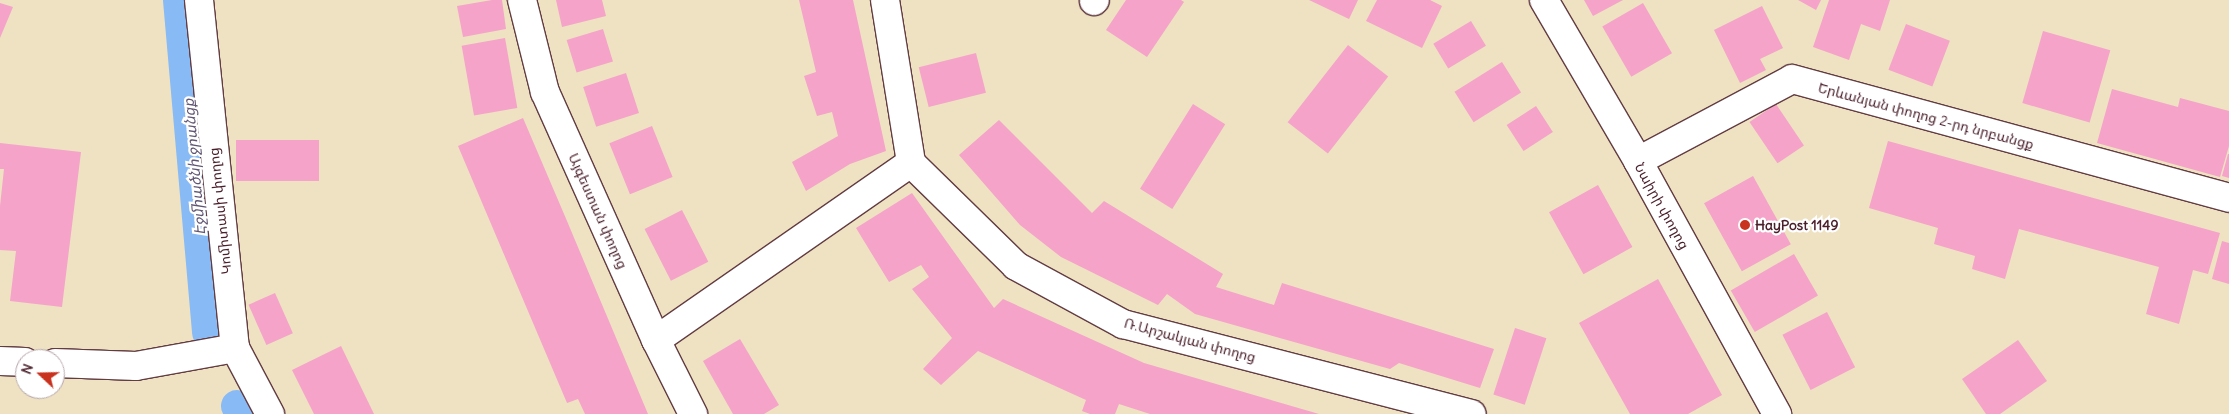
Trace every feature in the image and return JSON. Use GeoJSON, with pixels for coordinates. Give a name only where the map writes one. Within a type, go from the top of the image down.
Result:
{"type":"FeatureCollection","features":[{"type":"Feature","properties":{"kind":"street","name":"Կոմիտասի փողոց"},"geometry":{"type":"LineString","coordinates":[[199,0],[235,348],[270,414]]}},
{"type":"Feature","properties":{"kind":"street","name":"Այգեստան փողոց"},"geometry":{"type":"LineString","coordinates":[[522,0],[545,92],[656,340],[693,414]]}},
{"type":"Feature","properties":{"kind":"street"},"geometry":{"type":"LineString","coordinates":[[656,340],[911,163],[885,0]]}},
{"type":"Feature","properties":{"kind":"street","name":"Նաիրի փողոց"},"geometry":{"type":"LineString","coordinates":[[1544,0],[1638,161],[1777,414]]}},
{"type":"Feature","properties":{"kind":"street","name":"Երևանյան փողոց 2-րդ նրբանցք"},"geometry":{"type":"LineString","coordinates":[[1638,161],[1792,79],[2229,198]]}},
{"type":"Feature","properties":{"kind":"street","name":"Ռ.Արշակյան փողոց"},"geometry":{"type":"LineString","coordinates":[[911,163],[1016,266],[1123,324],[1472,414]]}},
{"type":"Feature","properties":{"kind":"street"},"geometry":{"type":"LineString","coordinates":[[65,363],[136,366],[235,348]]}},
{"type":"Feature","properties":{"kind":"street"},"geometry":{"type":"LineString","coordinates":[[0,361],[15,362]]}},
{"type":"Feature","properties":{"kind":"building"},"geometry":{"type":"Polygon","coordinates":[[[502,0],[506,29],[463,37],[457,6],[502,0]]]}},
{"type":"Feature","properties":{"kind":"building"},"geometry":{"type":"Polygon","coordinates":[[[556,0],[602,0],[606,16],[562,27],[556,0]]]}},
{"type":"Feature","properties":{"kind":"building"},"geometry":{"type":"Polygon","coordinates":[[[799,0],[853,0],[886,151],[850,164],[806,191],[792,162],[838,136],[832,112],[817,116],[804,76],[816,72],[799,0]]]}},
{"type":"Feature","properties":{"kind":"building"},"geometry":{"type":"Polygon","coordinates":[[[1126,0],[1181,0],[1184,2],[1147,57],[1106,30],[1126,0]]]}},
{"type":"Feature","properties":{"kind":"building"},"geometry":{"type":"Polygon","coordinates":[[[1309,0],[1358,0],[1349,19],[1309,0]]]}},
{"type":"Feature","properties":{"kind":"building"},"geometry":{"type":"Polygon","coordinates":[[[1377,0],[1430,0],[1442,6],[1422,48],[1366,21],[1377,0]]]}},
{"type":"Feature","properties":{"kind":"building"},"geometry":{"type":"Polygon","coordinates":[[[1584,0],[1623,0],[1593,16],[1584,0]]]}},
{"type":"Feature","properties":{"kind":"building"},"geometry":{"type":"Polygon","coordinates":[[[1798,0],[1821,0],[1816,10],[1798,0]]]}},
{"type":"Feature","properties":{"kind":"building"},"geometry":{"type":"Polygon","coordinates":[[[1829,0],[1890,0],[1880,31],[1861,24],[1849,60],[1813,47],[1829,0]]]}},
{"type":"Feature","properties":{"kind":"building"},"geometry":{"type":"Polygon","coordinates":[[[0,3],[13,7],[0,38],[0,3]]]}},
{"type":"Feature","properties":{"kind":"building"},"geometry":{"type":"Polygon","coordinates":[[[1643,3],[1672,53],[1631,77],[1602,26],[1643,3]]]}},
{"type":"Feature","properties":{"kind":"building"},"geometry":{"type":"Polygon","coordinates":[[[1762,6],[1783,48],[1760,59],[1766,70],[1740,83],[1714,30],[1762,6]]]}},
{"type":"Feature","properties":{"kind":"building"},"geometry":{"type":"Polygon","coordinates":[[[1471,21],[1486,46],[1448,69],[1433,44],[1471,21]]]}},
{"type":"Feature","properties":{"kind":"building"},"geometry":{"type":"Polygon","coordinates":[[[1906,24],[1950,41],[1932,87],[1888,70],[1906,24]]]}},
{"type":"Feature","properties":{"kind":"building"},"geometry":{"type":"Polygon","coordinates":[[[603,29],[613,62],[577,73],[567,40],[603,29]]]}},
{"type":"Feature","properties":{"kind":"building"},"geometry":{"type":"Polygon","coordinates":[[[2043,31],[2110,50],[2090,122],[2022,103],[2043,31]]]}},
{"type":"Feature","properties":{"kind":"building"},"geometry":{"type":"Polygon","coordinates":[[[505,38],[517,108],[474,116],[462,46],[505,38]]]}},
{"type":"Feature","properties":{"kind":"building"},"geometry":{"type":"Polygon","coordinates":[[[1348,45],[1388,76],[1328,154],[1288,122],[1348,45]]]}},
{"type":"Feature","properties":{"kind":"building"},"geometry":{"type":"Polygon","coordinates":[[[976,53],[986,93],[929,107],[919,67],[976,53]]]}},
{"type":"Feature","properties":{"kind":"building"},"geometry":{"type":"Polygon","coordinates":[[[1502,62],[1521,93],[1474,122],[1455,92],[1502,62]]]}},
{"type":"Feature","properties":{"kind":"building"},"geometry":{"type":"Polygon","coordinates":[[[626,73],[639,113],[596,127],[583,87],[626,73]]]}},
{"type":"Feature","properties":{"kind":"building"},"geometry":{"type":"Polygon","coordinates":[[[2112,89],[2178,107],[2180,98],[2229,111],[2229,146],[2220,177],[2097,143],[2112,89]]]}},
{"type":"Feature","properties":{"kind":"building"},"geometry":{"type":"Polygon","coordinates":[[[1193,104],[1225,124],[1172,209],[1140,189],[1193,104]]]}},
{"type":"Feature","properties":{"kind":"building"},"geometry":{"type":"Polygon","coordinates":[[[1776,104],[1804,145],[1777,163],[1749,122],[1776,104]]]}},
{"type":"Feature","properties":{"kind":"building"},"geometry":{"type":"Polygon","coordinates":[[[1536,106],[1553,132],[1524,151],[1507,125],[1536,106]]]}},
{"type":"Feature","properties":{"kind":"building"},"geometry":{"type":"Polygon","coordinates":[[[523,118],[648,414],[585,414],[578,399],[567,403],[458,146],[523,118]]]}},
{"type":"Feature","properties":{"kind":"building"},"geometry":{"type":"Polygon","coordinates":[[[999,120],[1092,213],[1104,201],[1223,274],[1216,287],[1274,305],[1282,283],[1494,349],[1480,388],[1399,363],[1390,369],[1195,314],[1167,294],[1158,305],[1061,257],[1020,225],[959,155],[999,120]]]}},
{"type":"Feature","properties":{"kind":"building"},"geometry":{"type":"Polygon","coordinates":[[[652,126],[673,177],[630,194],[609,143],[652,126]]]}},
{"type":"Feature","properties":{"kind":"building"},"geometry":{"type":"Polygon","coordinates":[[[236,140],[319,140],[319,181],[236,181],[236,140]]]}},
{"type":"Feature","properties":{"kind":"building"},"geometry":{"type":"Polygon","coordinates":[[[1888,141],[2220,233],[2208,274],[2193,270],[2179,324],[2146,314],[2159,267],[2019,229],[2005,279],[1972,269],[1975,256],[1934,244],[1938,228],[1869,208],[1888,141]]]}},
{"type":"Feature","properties":{"kind":"building"},"geometry":{"type":"Polygon","coordinates":[[[0,143],[81,152],[62,307],[10,301],[16,251],[0,250],[0,206],[4,169],[0,169],[0,143]]]}},
{"type":"Feature","properties":{"kind":"building"},"geometry":{"type":"Polygon","coordinates":[[[2229,154],[2229,178],[2222,176],[2229,154]]]}},
{"type":"Feature","properties":{"kind":"building"},"geometry":{"type":"Polygon","coordinates":[[[1753,176],[1791,244],[1742,271],[1704,203],[1753,176]]]}},
{"type":"Feature","properties":{"kind":"building"},"geometry":{"type":"Polygon","coordinates":[[[1598,185],[1632,247],[1583,274],[1549,212],[1598,185]]]}},
{"type":"Feature","properties":{"kind":"building"},"geometry":{"type":"Polygon","coordinates":[[[912,193],[994,308],[1003,299],[1144,363],[1319,414],[1150,414],[1119,404],[1115,414],[1090,414],[1082,411],[1086,400],[978,351],[941,385],[923,369],[952,338],[912,289],[929,277],[921,265],[889,282],[856,228],[912,193]]]}},
{"type":"Feature","properties":{"kind":"building"},"geometry":{"type":"Polygon","coordinates":[[[682,210],[708,262],[671,281],[645,229],[682,210]]]}},
{"type":"Feature","properties":{"kind":"building"},"geometry":{"type":"Polygon","coordinates":[[[2222,241],[2229,243],[2229,284],[2212,279],[2222,241]]]}},
{"type":"Feature","properties":{"kind":"building"},"geometry":{"type":"Polygon","coordinates":[[[1794,254],[1818,296],[1755,332],[1731,290],[1794,254]]]}},
{"type":"Feature","properties":{"kind":"building"},"geometry":{"type":"Polygon","coordinates":[[[1658,279],[1722,395],[1688,414],[1630,414],[1579,323],[1658,279]]]}},
{"type":"Feature","properties":{"kind":"building"},"geometry":{"type":"Polygon","coordinates":[[[275,293],[293,333],[266,345],[249,305],[275,293]]]}},
{"type":"Feature","properties":{"kind":"building"},"geometry":{"type":"Polygon","coordinates":[[[1827,312],[1855,367],[1811,390],[1782,335],[1827,312]]]}},
{"type":"Feature","properties":{"kind":"building"},"geometry":{"type":"Polygon","coordinates":[[[1515,328],[1546,338],[1525,405],[1493,395],[1515,328]]]}},
{"type":"Feature","properties":{"kind":"building"},"geometry":{"type":"Polygon","coordinates":[[[740,339],[779,405],[764,414],[733,414],[703,361],[740,339]]]}},
{"type":"Feature","properties":{"kind":"building"},"geometry":{"type":"Polygon","coordinates":[[[2018,340],[2047,381],[2000,414],[1986,414],[1962,379],[2018,340]]]}},
{"type":"Feature","properties":{"kind":"building"},"geometry":{"type":"Polygon","coordinates":[[[341,346],[374,414],[314,414],[292,370],[341,346]]]}},
{"type":"Feature","properties":{"kind":"waterway","name":"Էջմիածնի ջրանցք"},"geometry":{"type":"LineString","coordinates":[[179,0],[208,333]]}},
{"type":"Feature","properties":{"kind":"waterway","name":"Էջմիածնի ջրանցք"},"geometry":{"type":"LineString","coordinates":[[237,406],[242,414]]}},
{"type":"Feature","properties":{"kind":"place","name":"HayPost 1149"},"geometry":{"type":"Point","coordinates":[1745,225]}}]}
